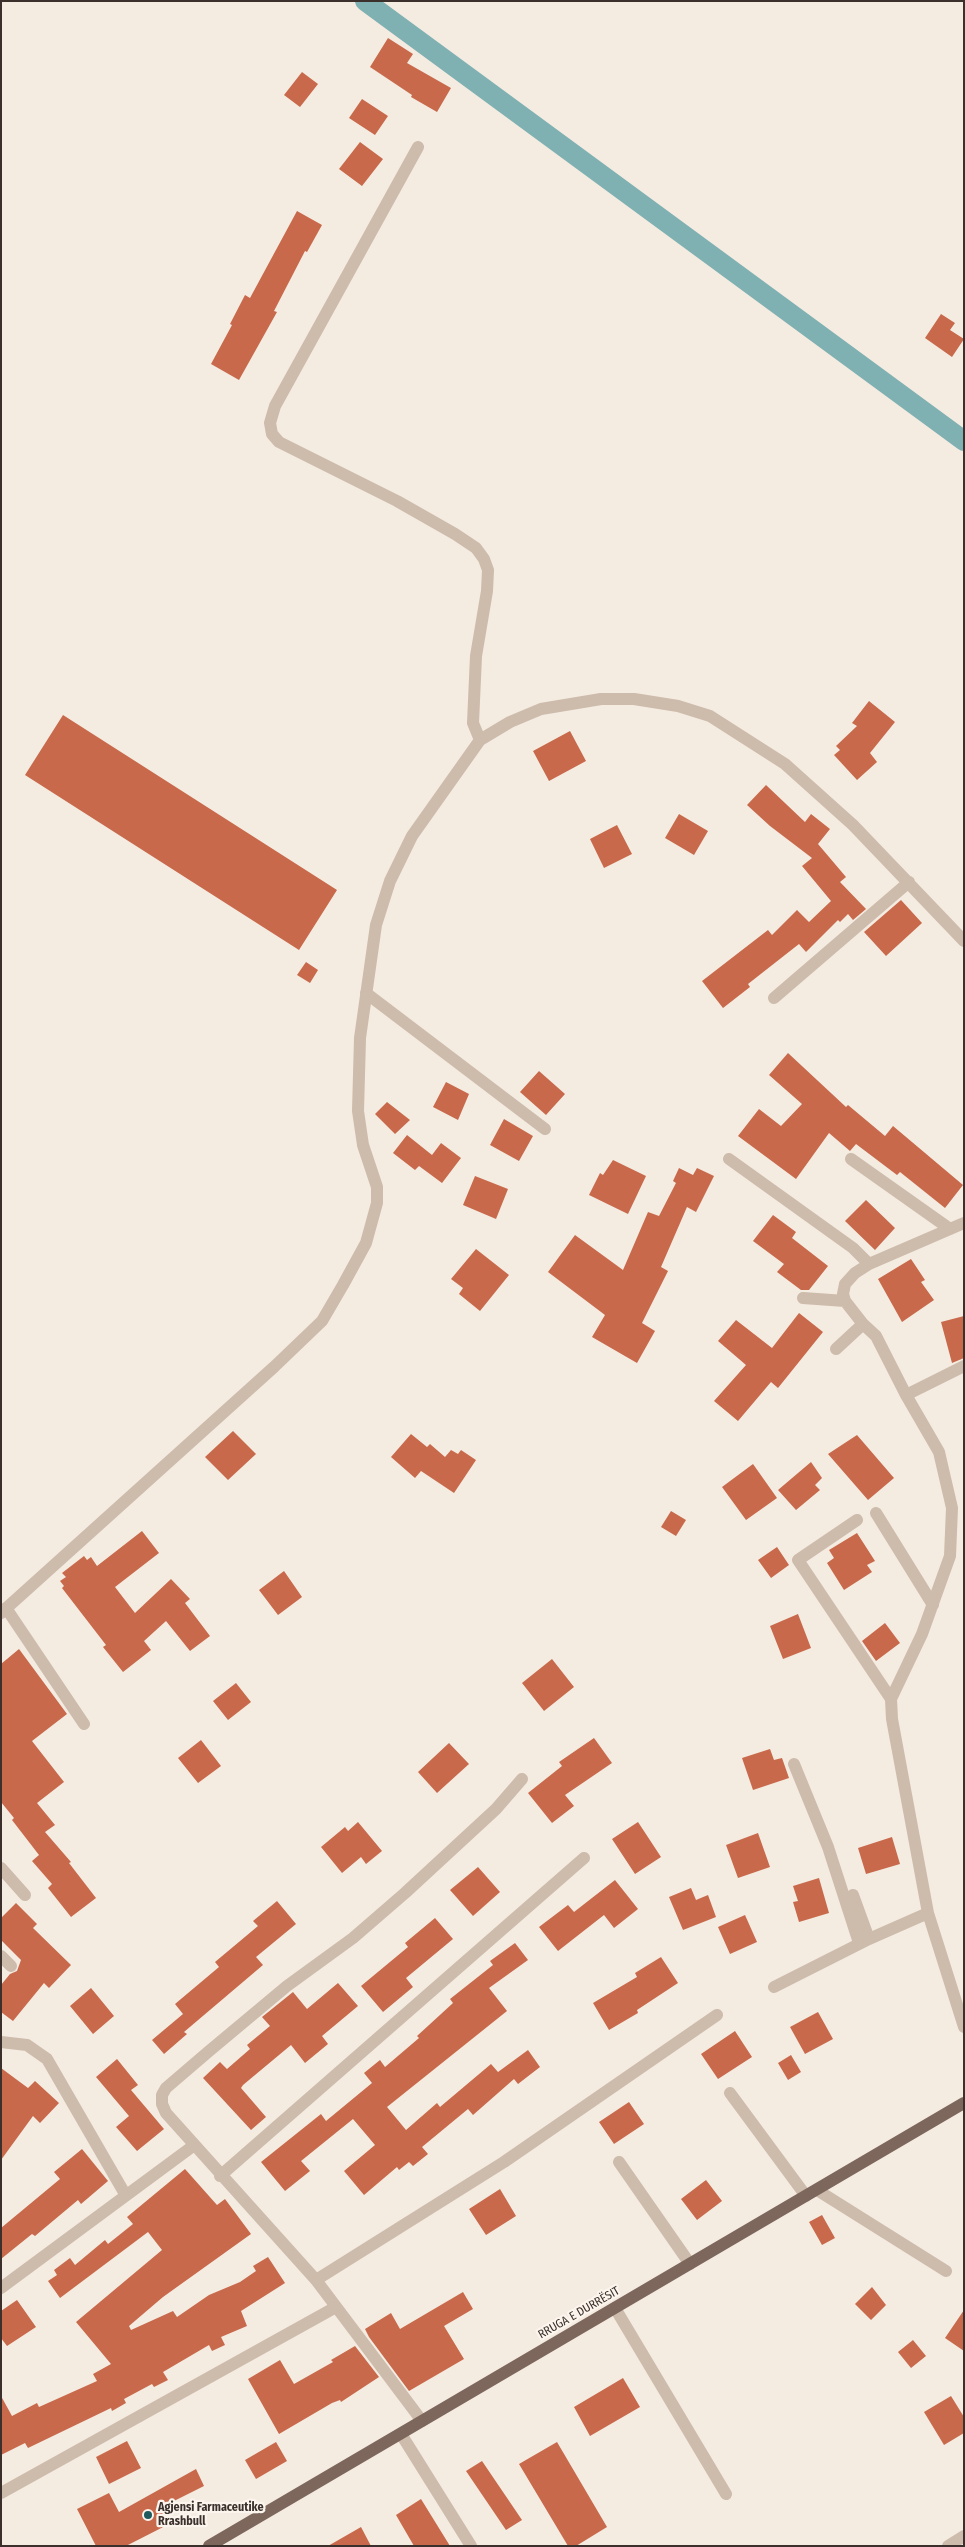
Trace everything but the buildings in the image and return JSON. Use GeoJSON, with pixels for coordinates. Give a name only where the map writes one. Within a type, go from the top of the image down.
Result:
{"type":"FeatureCollection","features":[{"type":"Feature","properties":{"kind":"main road","name":"RRUGA E DURRËSIT"},"geometry":{"type":"LineString","coordinates":[[209,2546],[964,2104]]}},
{"type":"Feature","properties":{"kind":"street"},"geometry":{"type":"LineString","coordinates":[[418,146],[275,406],[270,423],[272,434],[279,442],[389,497],[455,534],[476,548],[484,559],[488,570],[487,591],[476,656],[473,723],[480,740]]}},
{"type":"Feature","properties":{"kind":"street"},"geometry":{"type":"LineString","coordinates":[[84,1724],[4,1610],[274,1367],[322,1321],[366,1243],[377,1203],[377,1187],[363,1145],[358,1111],[360,1038],[376,925],[390,881],[412,836],[480,740],[510,722],[541,709],[601,699],[634,699],[678,706],[710,716],[785,764],[853,825],[964,941]]}},
{"type":"Feature","properties":{"kind":"street"},"geometry":{"type":"LineString","coordinates":[[774,998],[909,882]]}},
{"type":"Feature","properties":{"kind":"street"},"geometry":{"type":"LineString","coordinates":[[366,993],[544,1129]]}},
{"type":"Feature","properties":{"kind":"street"},"geometry":{"type":"LineString","coordinates":[[729,1159],[853,1248],[870,1264]]}},
{"type":"Feature","properties":{"kind":"street"},"geometry":{"type":"LineString","coordinates":[[851,1159],[950,1229]]}},
{"type":"Feature","properties":{"kind":"street"},"geometry":{"type":"LineString","coordinates":[[964,1222],[870,1264],[855,1273],[845,1284],[843,1294],[845,1301],[863,1324],[876,1336],[906,1395],[939,1452],[952,1508],[950,1556],[922,1634],[891,1699],[892,1719],[928,1913],[964,2027]]}},
{"type":"Feature","properties":{"kind":"street"},"geometry":{"type":"LineString","coordinates":[[803,1298],[845,1301]]}},
{"type":"Feature","properties":{"kind":"street"},"geometry":{"type":"LineString","coordinates":[[836,1348],[863,1324]]}},
{"type":"Feature","properties":{"kind":"street"},"geometry":{"type":"LineString","coordinates":[[906,1395],[964,1366]]}},
{"type":"Feature","properties":{"kind":"street"},"geometry":{"type":"LineString","coordinates":[[876,1513],[933,1605]]}},
{"type":"Feature","properties":{"kind":"street"},"geometry":{"type":"LineString","coordinates":[[857,1520],[798,1560],[891,1699]]}},
{"type":"Feature","properties":{"kind":"street"},"geometry":{"type":"LineString","coordinates":[[794,1764],[864,1941]]}},
{"type":"Feature","properties":{"kind":"street"},"geometry":{"type":"LineString","coordinates":[[422,2421],[316,2280],[220,2176],[166,2114],[162,2104],[162,2095],[166,2088],[287,1986],[353,1938],[406,1893],[496,1809],[522,1779]]}},
{"type":"Feature","properties":{"kind":"street"},"geometry":{"type":"LineString","coordinates":[[220,2176],[584,1858]]}},
{"type":"Feature","properties":{"kind":"street"},"geometry":{"type":"LineString","coordinates":[[1,1868],[25,1895]]}},
{"type":"Feature","properties":{"kind":"street"},"geometry":{"type":"LineString","coordinates":[[853,1895],[864,1941]]}},
{"type":"Feature","properties":{"kind":"street"},"geometry":{"type":"LineString","coordinates":[[774,1987],[864,1941],[928,1913]]}},
{"type":"Feature","properties":{"kind":"street"},"geometry":{"type":"LineString","coordinates":[[1,1956],[11,1966]]}},
{"type":"Feature","properties":{"kind":"street"},"geometry":{"type":"LineString","coordinates":[[316,2280],[504,2162],[717,2015]]}},
{"type":"Feature","properties":{"kind":"street"},"geometry":{"type":"LineString","coordinates":[[1,2042],[27,2045],[46,2059],[125,2194]]}},
{"type":"Feature","properties":{"kind":"street"},"geometry":{"type":"LineString","coordinates":[[730,2093],[812,2193],[946,2271]]}},
{"type":"Feature","properties":{"kind":"street"},"geometry":{"type":"LineString","coordinates":[[1,2288],[125,2194],[193,2146]]}},
{"type":"Feature","properties":{"kind":"street"},"geometry":{"type":"LineString","coordinates":[[619,2162],[690,2264]]}},
{"type":"Feature","properties":{"kind":"street"},"geometry":{"type":"LineString","coordinates":[[1,2493],[336,2307]]}},
{"type":"Feature","properties":{"kind":"street"},"geometry":{"type":"LineString","coordinates":[[615,2308],[726,2494]]}},
{"type":"Feature","properties":{"kind":"street"},"geometry":{"type":"LineString","coordinates":[[400,2434],[471,2546]]}},
{"type":"Feature","properties":{"kind":"street"},"geometry":{"type":"LineString","coordinates":[[948,2546],[964,2536]]}},
{"type":"Feature","properties":{"kind":"waterway"},"geometry":{"type":"LineString","coordinates":[[365,1],[964,441]]}},
{"type":"Feature","properties":{"kind":"place","name":"Agjensi Farmaceutike Rrashbull"},"geometry":{"type":"Point","coordinates":[148,2515]}}]}
